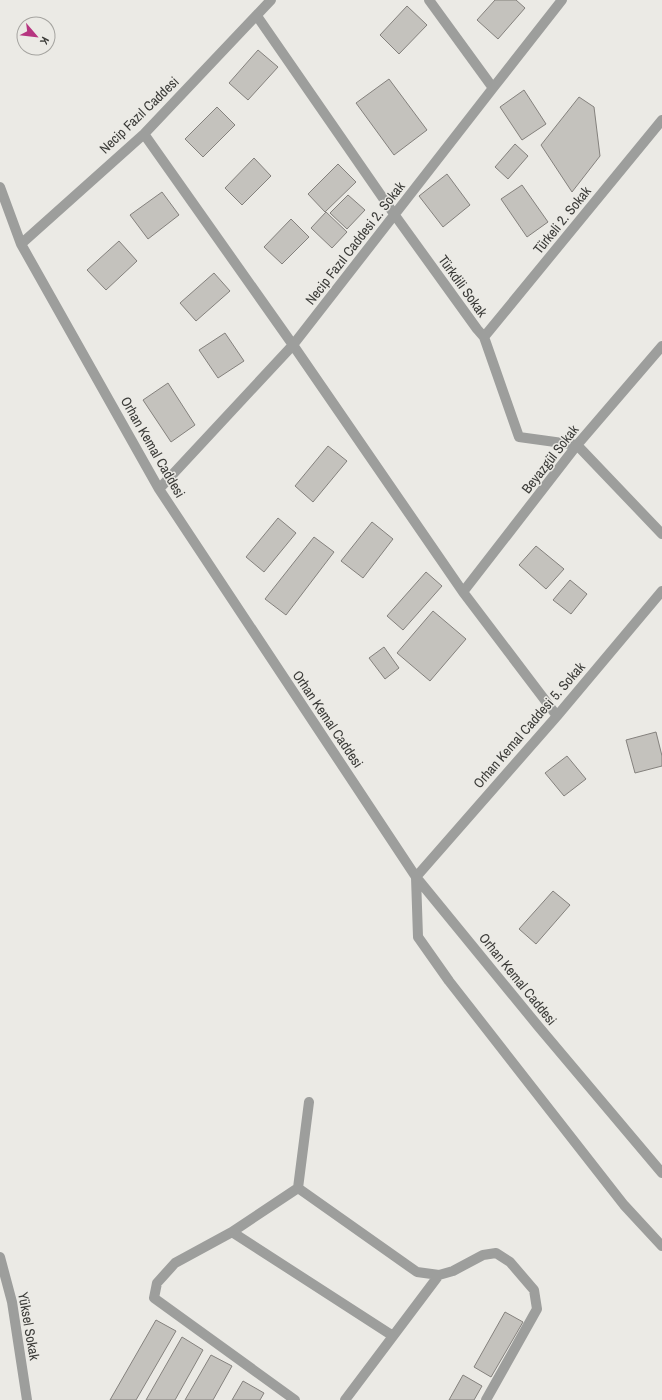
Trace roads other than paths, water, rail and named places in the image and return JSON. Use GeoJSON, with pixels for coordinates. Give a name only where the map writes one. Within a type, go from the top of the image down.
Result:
{"type":"FeatureCollection","features":[{"type":"Feature","properties":{"kind":"street","name":"Necip Fazıl Caddesi"},"geometry":{"type":"LineString","coordinates":[[21,244],[144,134],[271,0]]}},
{"type":"Feature","properties":{"kind":"street"},"geometry":{"type":"LineString","coordinates":[[429,0],[492,88]]}},
{"type":"Feature","properties":{"kind":"street","name":"Necip Fazıl Caddesi 2. Sokak"},"geometry":{"type":"LineString","coordinates":[[159,489],[293,345],[562,0]]}},
{"type":"Feature","properties":{"kind":"street","name":"Türkdili Sokak"},"geometry":{"type":"LineString","coordinates":[[257,16],[394,214],[476,329],[484,337],[519,437],[577,445]]}},
{"type":"Feature","properties":{"kind":"street","name":"Türkeli 2. Sokak"},"geometry":{"type":"LineString","coordinates":[[484,337],[662,120]]}},
{"type":"Feature","properties":{"kind":"street"},"geometry":{"type":"LineString","coordinates":[[144,134],[293,345],[463,592],[557,716]]}},
{"type":"Feature","properties":{"kind":"street","name":"Orhan Kemal Caddesi"},"geometry":{"type":"LineString","coordinates":[[0,187],[21,244],[159,489],[416,877],[538,1026],[662,1173]]}},
{"type":"Feature","properties":{"kind":"street","name":"Beyazgül Sokak"},"geometry":{"type":"LineString","coordinates":[[463,592],[577,445],[662,346]]}},
{"type":"Feature","properties":{"kind":"street"},"geometry":{"type":"LineString","coordinates":[[577,445],[662,534]]}},
{"type":"Feature","properties":{"kind":"street","name":"Orhan Kemal Caddesi 5. Sokak"},"geometry":{"type":"LineString","coordinates":[[416,877],[557,716],[662,591]]}},
{"type":"Feature","properties":{"kind":"street"},"geometry":{"type":"LineString","coordinates":[[416,877],[418,937],[449,981],[624,1205],[662,1246]]}},
{"type":"Feature","properties":{"kind":"street"},"geometry":{"type":"LineString","coordinates":[[295,1400],[154,1298],[157,1283],[175,1263],[232,1232],[298,1188],[309,1102]]}},
{"type":"Feature","properties":{"kind":"street"},"geometry":{"type":"LineString","coordinates":[[298,1188],[417,1272],[439,1275],[453,1271],[483,1255],[496,1253],[510,1262],[534,1290],[537,1309],[486,1400]]}},
{"type":"Feature","properties":{"kind":"street"},"geometry":{"type":"LineString","coordinates":[[232,1232],[393,1336]]}},
{"type":"Feature","properties":{"kind":"street","name":"Yüksel Sokak"},"geometry":{"type":"LineString","coordinates":[[0,1257],[12,1302],[27,1400]]}},
{"type":"Feature","properties":{"kind":"street"},"geometry":{"type":"LineString","coordinates":[[345,1400],[439,1275]]}}]}
